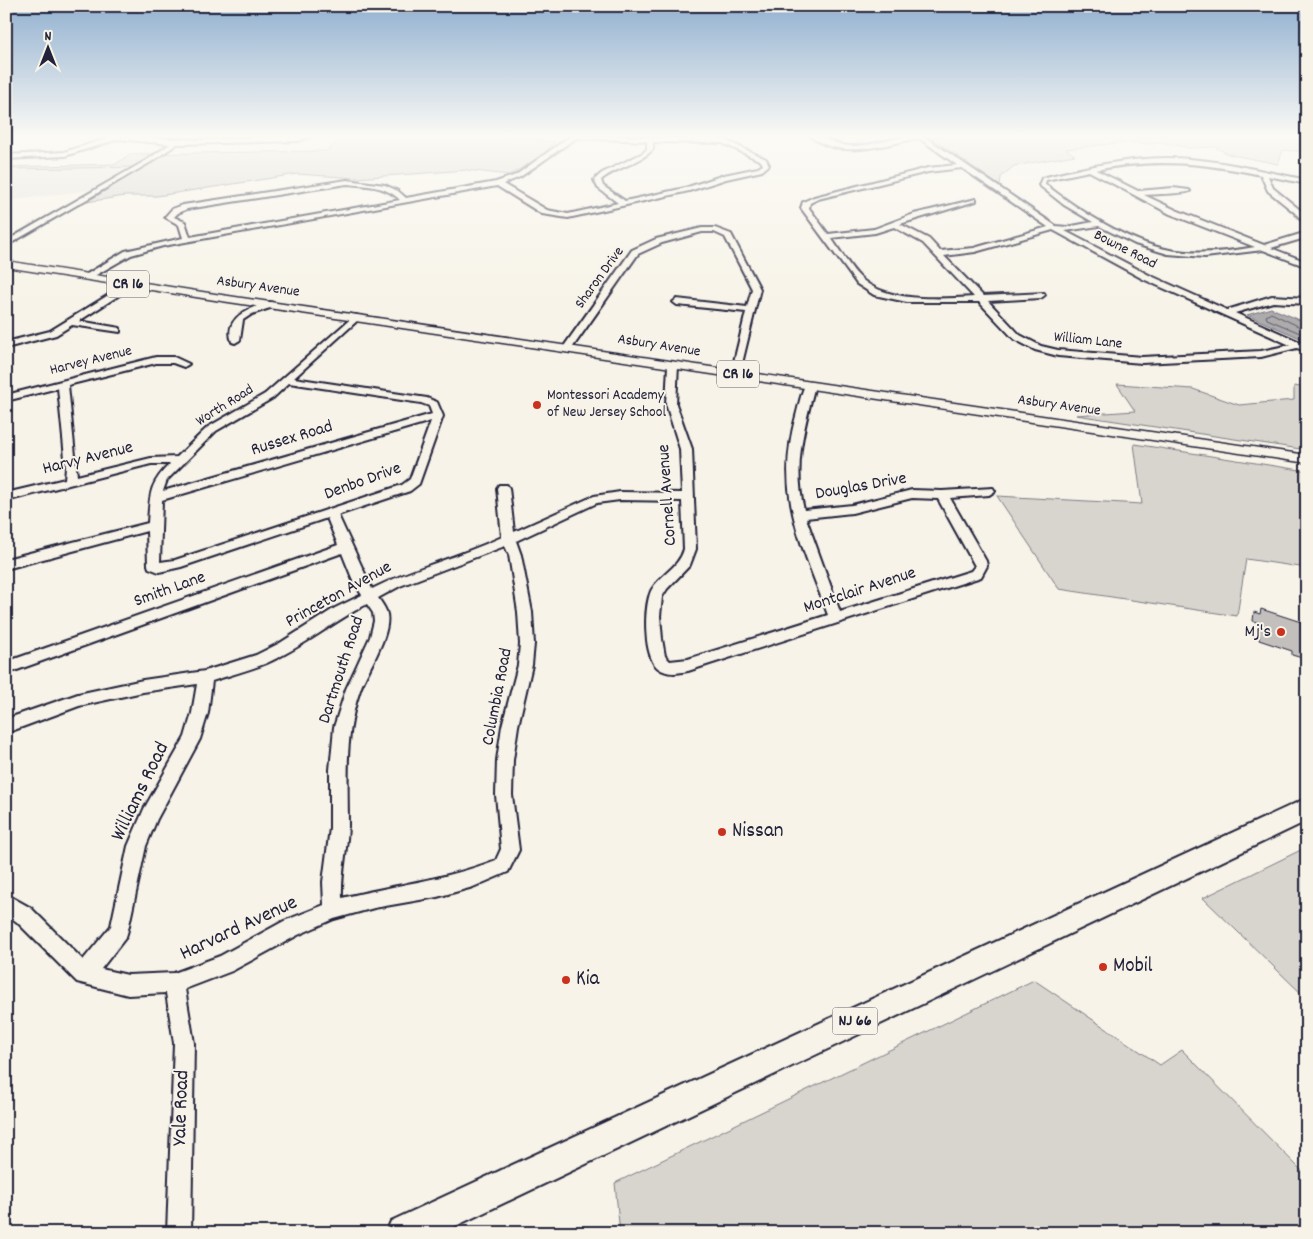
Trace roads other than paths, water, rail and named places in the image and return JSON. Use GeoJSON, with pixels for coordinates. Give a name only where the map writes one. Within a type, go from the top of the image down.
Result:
{"type":"FeatureCollection","features":[{"type":"Feature","properties":{"kind":"highway","name":"NJ 66"},"geometry":{"type":"LineString","coordinates":[[403,1233],[1307,809]]}},
{"type":"Feature","properties":{"kind":"main road","name":"Asbury Avenue"},"geometry":{"type":"LineString","coordinates":[[7,264],[355,318],[1307,459]]}},
{"type":"Feature","properties":{"kind":"street"},"geometry":{"type":"LineString","coordinates":[[6,244],[94,193]]}},
{"type":"Feature","properties":{"kind":"street"},"geometry":{"type":"LineString","coordinates":[[187,239],[182,224],[169,217],[175,211],[275,193]]}},
{"type":"Feature","properties":{"kind":"street"},"geometry":{"type":"LineString","coordinates":[[397,193],[404,200]]}},
{"type":"Feature","properties":{"kind":"street"},"geometry":{"type":"LineString","coordinates":[[86,277],[133,251],[187,239],[446,193]]}},
{"type":"Feature","properties":{"kind":"street"},"geometry":{"type":"LineString","coordinates":[[513,193],[545,212],[556,216],[574,216],[674,193]]}},
{"type":"Feature","properties":{"kind":"street"},"geometry":{"type":"LineString","coordinates":[[608,193],[624,204]]}},
{"type":"Feature","properties":{"kind":"street"},"geometry":{"type":"LineString","coordinates":[[838,193],[810,200],[806,203],[805,208],[860,282],[877,293],[907,299],[981,300],[1041,296]]}},
{"type":"Feature","properties":{"kind":"street","name":"Bowne Road"},"geometry":{"type":"LineString","coordinates":[[1002,193],[1054,228],[1146,278],[1307,349]]}},
{"type":"Feature","properties":{"kind":"street"},"geometry":{"type":"LineString","coordinates":[[1054,193],[1097,221],[1151,248],[1168,252],[1182,254],[1248,252],[1307,234]]}},
{"type":"Feature","properties":{"kind":"street"},"geometry":{"type":"LineString","coordinates":[[1139,193],[1200,223],[1307,265]]}},
{"type":"Feature","properties":{"kind":"street"},"geometry":{"type":"LineString","coordinates":[[1274,193],[1304,216],[1307,223]]}},
{"type":"Feature","properties":{"kind":"street"},"geometry":{"type":"LineString","coordinates":[[826,236],[867,232],[974,200]]}},
{"type":"Feature","properties":{"kind":"street"},"geometry":{"type":"LineString","coordinates":[[937,254],[975,250],[1027,234],[1054,228],[1067,229],[1097,221]]}},
{"type":"Feature","properties":{"kind":"street","name":"William Lane"},"geometry":{"type":"LineString","coordinates":[[894,224],[921,238],[1017,336],[1038,348],[1058,353],[1158,360],[1261,354],[1284,350],[1297,345]]}},
{"type":"Feature","properties":{"kind":"street","name":"Sharon Drive"},"geometry":{"type":"LineString","coordinates":[[567,349],[632,255],[646,245],[697,231],[715,230],[728,236],[755,285],[756,292],[736,374]]}},
{"type":"Feature","properties":{"kind":"street"},"geometry":{"type":"LineString","coordinates":[[6,240],[20,236]]}},
{"type":"Feature","properties":{"kind":"street"},"geometry":{"type":"LineString","coordinates":[[6,345],[48,335],[131,284]]}},
{"type":"Feature","properties":{"kind":"street"},"geometry":{"type":"LineString","coordinates":[[1227,313],[1272,299],[1307,301]]}},
{"type":"Feature","properties":{"kind":"street"},"geometry":{"type":"LineString","coordinates":[[678,302],[751,310]]}},
{"type":"Feature","properties":{"kind":"street"},"geometry":{"type":"LineString","coordinates":[[235,340],[234,325],[240,317],[270,305]]}},
{"type":"Feature","properties":{"kind":"street","name":"Worth Road"},"geometry":{"type":"LineString","coordinates":[[159,567],[154,565],[151,558],[158,484],[179,460],[212,429],[228,418],[264,400],[355,318]]}},
{"type":"Feature","properties":{"kind":"street"},"geometry":{"type":"LineString","coordinates":[[70,322],[117,330]]}},
{"type":"Feature","properties":{"kind":"street","name":"Harvey Avenue"},"geometry":{"type":"LineString","coordinates":[[6,398],[156,360],[174,360],[184,364]]}},
{"type":"Feature","properties":{"kind":"street","name":"Cornell Avenue"},"geometry":{"type":"LineString","coordinates":[[668,666],[662,663],[658,655],[654,623],[654,600],[662,584],[682,568],[690,556],[686,449],[671,404],[673,365]]}},
{"type":"Feature","properties":{"kind":"street"},"geometry":{"type":"LineString","coordinates":[[286,380],[423,400],[433,404],[438,416]]}},
{"type":"Feature","properties":{"kind":"street"},"geometry":{"type":"LineString","coordinates":[[63,384],[72,468],[71,481]]}},
{"type":"Feature","properties":{"kind":"street"},"geometry":{"type":"LineString","coordinates":[[810,386],[792,460],[799,515],[807,545],[836,618]]}},
{"type":"Feature","properties":{"kind":"street","name":"Russex Road"},"geometry":{"type":"LineString","coordinates":[[157,497],[401,425],[438,416]]}},
{"type":"Feature","properties":{"kind":"street","name":"Denbo Drive"},"geometry":{"type":"LineString","coordinates":[[159,567],[176,564],[411,485],[415,481],[438,416]]}},
{"type":"Feature","properties":{"kind":"street","name":"Harvy Avenue"},"geometry":{"type":"LineString","coordinates":[[6,497],[151,461],[179,460]]}},
{"type":"Feature","properties":{"kind":"street","name":"Columbia Road"},"geometry":{"type":"LineString","coordinates":[[503,488],[508,538],[515,555],[525,612],[527,644],[524,672],[510,726],[505,760],[504,795],[510,850],[508,856]]}},
{"type":"Feature","properties":{"kind":"street","name":"Douglas Drive"},"geometry":{"type":"LineString","coordinates":[[799,515],[852,510],[900,496],[989,491]]}},
{"type":"Feature","properties":{"kind":"street","name":"Montclair Avenue"},"geometry":{"type":"LineString","coordinates":[[668,666],[675,668],[688,665],[976,574],[980,571],[980,561],[942,495]]}},
{"type":"Feature","properties":{"kind":"street","name":"Princeton Avenue"},"geometry":{"type":"LineString","coordinates":[[6,726],[51,709],[106,693],[204,677],[237,668],[274,653],[340,612],[395,583],[462,560],[586,502],[606,497],[687,497]]}},
{"type":"Feature","properties":{"kind":"street","name":"Dartmouth Road"},"geometry":{"type":"LineString","coordinates":[[331,513],[369,598],[380,612],[381,621],[377,637],[353,689],[342,727],[338,770],[339,828],[332,882],[333,910]]}},
{"type":"Feature","properties":{"kind":"street"},"geometry":{"type":"LineString","coordinates":[[6,564],[154,525]]}},
{"type":"Feature","properties":{"kind":"street","name":"Smith Lane"},"geometry":{"type":"LineString","coordinates":[[6,668],[346,548]]}},
{"type":"Feature","properties":{"kind":"street","name":"Williams Road"},"geometry":{"type":"LineString","coordinates":[[84,975],[119,930],[137,846],[150,815],[192,739],[200,713],[204,677]]}},
{"type":"Feature","properties":{"kind":"street","name":"Harvard Avenue"},"geometry":{"type":"LineString","coordinates":[[84,975],[128,984],[174,983],[224,964],[292,928],[333,910],[374,899],[437,888],[473,878],[502,866],[508,856]]}},
{"type":"Feature","properties":{"kind":"street"},"geometry":{"type":"LineString","coordinates":[[6,903],[24,914],[84,975]]}},
{"type":"Feature","properties":{"kind":"street","name":"Yale Road"},"geometry":{"type":"LineString","coordinates":[[174,983],[184,1043],[179,1233]]}},
{"type":"Feature","properties":{"kind":"water"},"geometry":{"type":"Polygon","coordinates":[[[1271,308],[1307,323],[1307,341],[1247,315],[1271,308]]]}},
{"type":"Feature","properties":{"kind":"place","name":"Montessori Academy of New Jersey School"},"geometry":{"type":"Point","coordinates":[537,405]}},
{"type":"Feature","properties":{"kind":"place","name":"Mj's"},"geometry":{"type":"Point","coordinates":[1281,632]}},
{"type":"Feature","properties":{"kind":"place","name":"Nissan"},"geometry":{"type":"Point","coordinates":[722,832]}},
{"type":"Feature","properties":{"kind":"place","name":"Mobil"},"geometry":{"type":"Point","coordinates":[1103,967]}},
{"type":"Feature","properties":{"kind":"place","name":"Kia"},"geometry":{"type":"Point","coordinates":[566,980]}}]}
